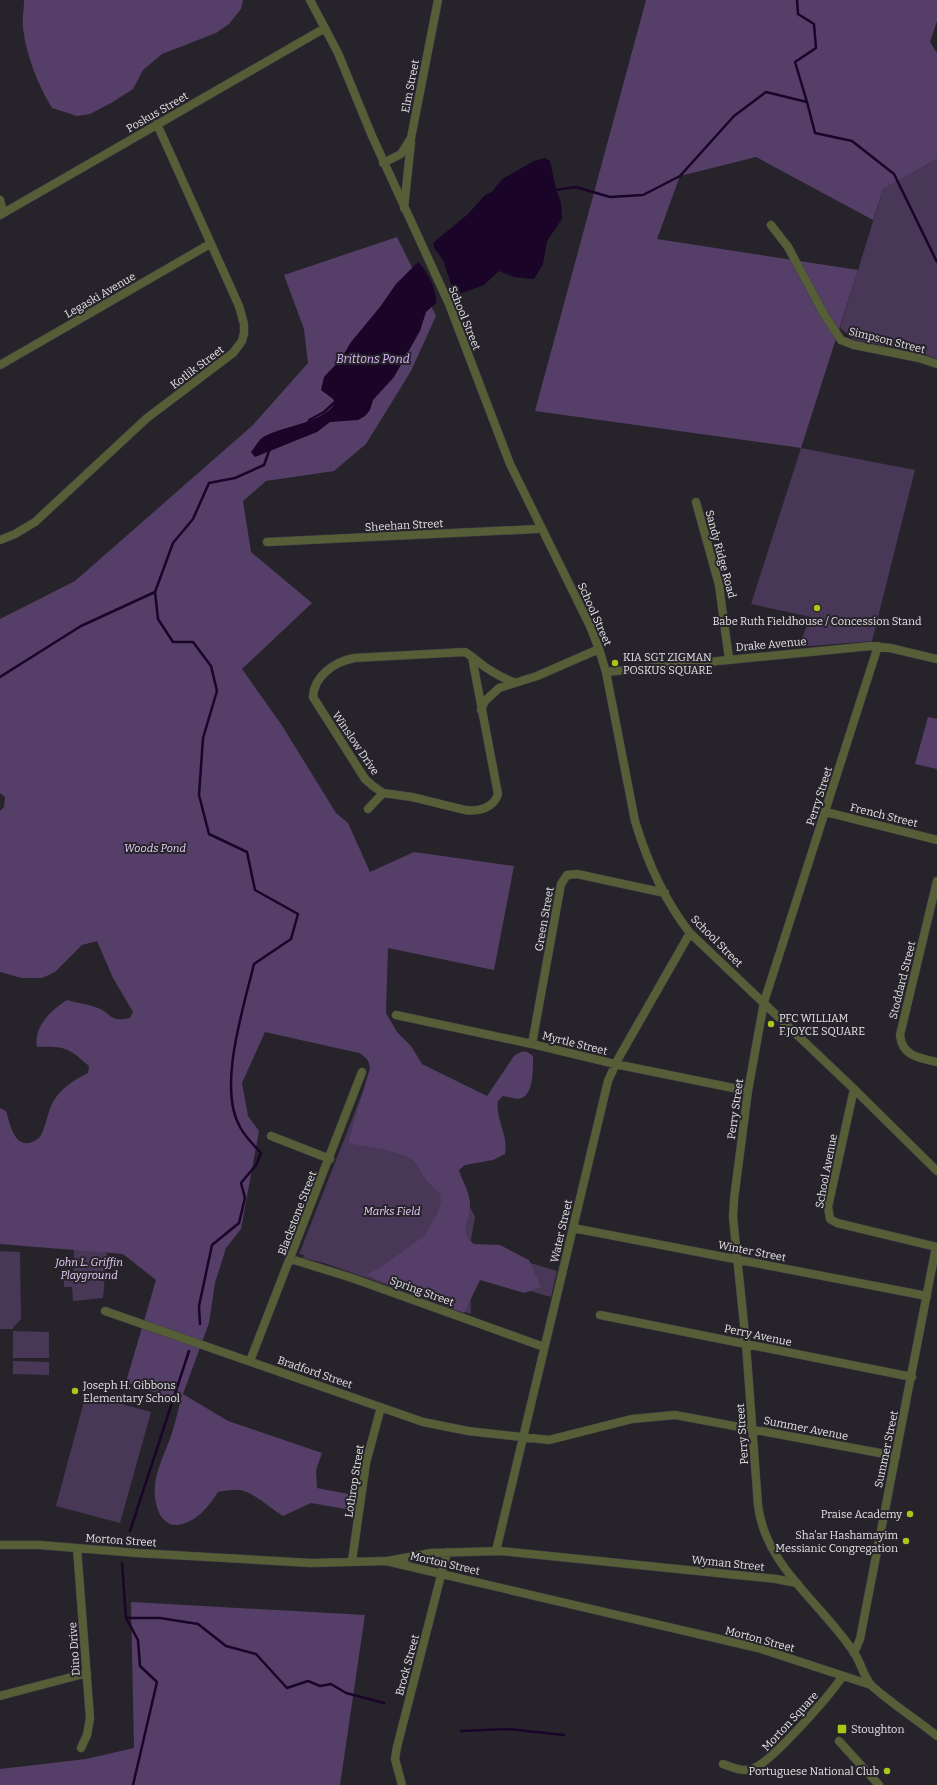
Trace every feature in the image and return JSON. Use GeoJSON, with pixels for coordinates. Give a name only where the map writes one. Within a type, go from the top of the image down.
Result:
{"type":"FeatureCollection","features":[{"type":"Feature","properties":{"kind":"street","name":"School Street"},"geometry":{"type":"LineString","coordinates":[[310,0],[343,63],[383,163],[452,311],[510,464],[599,649],[606,672],[635,821],[642,844],[673,909],[690,933],[854,1088],[937,1171]]}},
{"type":"Feature","properties":{"kind":"street","name":"Elm Street"},"geometry":{"type":"LineString","coordinates":[[383,163],[401,154],[411,138],[438,0]]}},
{"type":"Feature","properties":{"kind":"street","name":"Poskus Street"},"geometry":{"type":"LineString","coordinates":[[2,214],[325,28]]}},
{"type":"Feature","properties":{"kind":"street","name":"Kotlik Street"},"geometry":{"type":"LineString","coordinates":[[0,540],[15,534],[35,522],[132,431],[226,359],[238,348],[244,333],[242,315],[157,124]]}},
{"type":"Feature","properties":{"kind":"street"},"geometry":{"type":"LineString","coordinates":[[404,209],[411,138]]}},
{"type":"Feature","properties":{"kind":"street"},"geometry":{"type":"LineString","coordinates":[[0,200],[2,214]]}},
{"type":"Feature","properties":{"kind":"street","name":"Simpson Street"},"geometry":{"type":"LineString","coordinates":[[771,225],[788,247],[835,333],[841,340],[854,345],[919,358],[937,364]]}},
{"type":"Feature","properties":{"kind":"street","name":"Legaski Avenue"},"geometry":{"type":"LineString","coordinates":[[0,365],[210,244]]}},
{"type":"Feature","properties":{"kind":"street","name":"Sandy Ridge Road"},"geometry":{"type":"LineString","coordinates":[[696,502],[719,584],[729,659]]}},
{"type":"Feature","properties":{"kind":"street","name":"Sheehan Street"},"geometry":{"type":"LineString","coordinates":[[267,542],[537,529],[541,527]]}},
{"type":"Feature","properties":{"kind":"street","name":"Drake Avenue"},"geometry":{"type":"LineString","coordinates":[[606,672],[729,659],[878,646],[937,659]]}},
{"type":"Feature","properties":{"kind":"street","name":"Perry Street"},"geometry":{"type":"LineString","coordinates":[[797,1583],[775,1553],[761,1523],[752,1430],[746,1344],[733,1217],[734,1199],[748,1091],[764,1002],[878,646]]}},
{"type":"Feature","properties":{"kind":"street"},"geometry":{"type":"LineString","coordinates":[[481,710],[491,694],[499,688],[513,682],[537,676],[599,649]]}},
{"type":"Feature","properties":{"kind":"street","name":"Winslow Drive"},"geometry":{"type":"LineString","coordinates":[[383,793],[365,779],[313,697],[315,685],[336,663],[354,658],[465,652],[494,673],[513,682]]}},
{"type":"Feature","properties":{"kind":"street"},"geometry":{"type":"LineString","coordinates":[[368,809],[383,793],[412,797],[470,810],[491,806],[495,803],[498,794],[472,657]]}},
{"type":"Feature","properties":{"kind":"street","name":"French Street"},"geometry":{"type":"LineString","coordinates":[[826,812],[937,840]]}},
{"type":"Feature","properties":{"kind":"street","name":"Green Street"},"geometry":{"type":"LineString","coordinates":[[532,1044],[561,884],[566,875],[577,874],[665,894]]}},
{"type":"Feature","properties":{"kind":"street","name":"Stoddard Street"},"geometry":{"type":"LineString","coordinates":[[937,881],[900,1034],[904,1048],[909,1054],[915,1058],[937,1062]]}},
{"type":"Feature","properties":{"kind":"street","name":"Water Street"},"geometry":{"type":"LineString","coordinates":[[496,1551],[605,1091],[615,1064],[690,933]]}},
{"type":"Feature","properties":{"kind":"street","name":"Myrtle Street"},"geometry":{"type":"LineString","coordinates":[[396,1015],[532,1044],[615,1064],[748,1091]]}},
{"type":"Feature","properties":{"kind":"street","name":"Blackstone Street"},"geometry":{"type":"LineString","coordinates":[[250,1361],[330,1159],[362,1072]]}},
{"type":"Feature","properties":{"kind":"street","name":"School Avenue"},"geometry":{"type":"LineString","coordinates":[[854,1088],[828,1207],[830,1219],[837,1223],[937,1247]]}},
{"type":"Feature","properties":{"kind":"street"},"geometry":{"type":"LineString","coordinates":[[271,1136],[330,1159]]}},
{"type":"Feature","properties":{"kind":"street","name":"Winter Street"},"geometry":{"type":"LineString","coordinates":[[573,1228],[927,1296]]}},
{"type":"Feature","properties":{"kind":"street","name":"Summer Street"},"geometry":{"type":"LineString","coordinates":[[854,1653],[860,1639],[937,1247]]}},
{"type":"Feature","properties":{"kind":"street","name":"Spring Street"},"geometry":{"type":"LineString","coordinates":[[291,1258],[352,1278],[544,1347]]}},
{"type":"Feature","properties":{"kind":"street","name":"Bradford Street"},"geometry":{"type":"LineString","coordinates":[[104,1311],[423,1422],[444,1428],[523,1438]]}},
{"type":"Feature","properties":{"kind":"street","name":"Perry Avenue"},"geometry":{"type":"LineString","coordinates":[[600,1316],[912,1377]]}},
{"type":"Feature","properties":{"kind":"street","name":"Lothrop Street"},"geometry":{"type":"LineString","coordinates":[[352,1561],[366,1463],[381,1407]]}},
{"type":"Feature","properties":{"kind":"street","name":"Summer Avenue"},"geometry":{"type":"LineString","coordinates":[[523,1438],[555,1439],[632,1419],[660,1415],[686,1416],[752,1430],[896,1456]]}},
{"type":"Feature","properties":{"kind":"street","name":"Morton Street"},"geometry":{"type":"LineString","coordinates":[[0,1544],[40,1545],[311,1563],[386,1561],[758,1648],[842,1677],[872,1685]]}},
{"type":"Feature","properties":{"kind":"street","name":"Dino Drive"},"geometry":{"type":"LineString","coordinates":[[78,1548],[90,1718],[87,1735],[81,1748]]}},
{"type":"Feature","properties":{"kind":"street","name":"Wyman Street"},"geometry":{"type":"LineString","coordinates":[[386,1561],[404,1557],[447,1552],[496,1551],[776,1578],[797,1583]]}},
{"type":"Feature","properties":{"kind":"street","name":"Brock Street"},"geometry":{"type":"LineString","coordinates":[[402,1785],[396,1759],[396,1747],[447,1552]]}},
{"type":"Feature","properties":{"kind":"street"},"geometry":{"type":"LineString","coordinates":[[797,1583],[854,1653],[872,1685],[937,1736]]}},
{"type":"Feature","properties":{"kind":"street"},"geometry":{"type":"LineString","coordinates":[[0,1696],[87,1673]]}},
{"type":"Feature","properties":{"kind":"street","name":"Morton Square"},"geometry":{"type":"LineString","coordinates":[[723,1764],[745,1770],[763,1765],[829,1695],[842,1677]]}},
{"type":"Feature","properties":{"kind":"street"},"geometry":{"type":"LineString","coordinates":[[839,1741],[879,1785]]}},
{"type":"Feature","properties":{"kind":"green space"},"geometry":{"type":"Polygon","coordinates":[[[24,0],[243,0],[241,9],[229,24],[216,33],[162,54],[143,70],[133,89],[90,114],[77,116],[52,108],[37,80],[25,38],[23,25],[24,0]]]}},
{"type":"Feature","properties":{"kind":"green space"},"geometry":{"type":"Polygon","coordinates":[[[646,0],[937,0],[937,21],[930,42],[937,53],[937,159],[883,189],[873,220],[756,157],[680,176],[657,239],[858,270],[801,448],[535,411],[646,0]]]}},
{"type":"Feature","properties":{"kind":"green space"},"geometry":{"type":"Polygon","coordinates":[[[937,159],[937,359],[921,353],[855,340],[840,328],[883,189],[937,159]]]}},
{"type":"Feature","properties":{"kind":"green space","name":"Woods Pond"},"geometry":{"type":"Polygon","coordinates":[[[397,237],[436,316],[411,371],[366,444],[334,471],[266,481],[243,501],[251,552],[312,603],[242,669],[281,724],[336,813],[348,823],[370,872],[414,852],[514,866],[494,970],[388,948],[386,1013],[397,1032],[411,1046],[422,1064],[487,1096],[514,1056],[524,1052],[533,1056],[531,1085],[526,1095],[517,1099],[503,1096],[498,1101],[498,1114],[506,1147],[505,1154],[493,1160],[465,1165],[459,1170],[467,1190],[470,1203],[466,1225],[466,1234],[469,1239],[474,1244],[500,1245],[529,1260],[541,1287],[524,1293],[480,1280],[464,1313],[366,1275],[380,1268],[424,1236],[437,1214],[441,1201],[440,1194],[426,1180],[416,1163],[411,1158],[391,1151],[348,1143],[370,1068],[365,1057],[359,1053],[265,1032],[242,1083],[248,1116],[259,1131],[241,1229],[226,1248],[215,1283],[209,1323],[183,1394],[228,1421],[322,1453],[316,1470],[317,1488],[354,1495],[351,1510],[311,1503],[283,1516],[252,1494],[240,1490],[223,1491],[218,1492],[206,1509],[196,1518],[184,1524],[172,1525],[160,1515],[156,1504],[155,1483],[157,1473],[172,1433],[182,1394],[173,1399],[126,1382],[156,1280],[123,1254],[0,1244],[0,1108],[6,1111],[13,1132],[19,1141],[24,1143],[32,1142],[40,1137],[51,1106],[56,1097],[68,1085],[88,1073],[89,1066],[66,1049],[37,1047],[36,1040],[44,1020],[49,1014],[67,1000],[90,1005],[102,1010],[111,1017],[118,1019],[130,1018],[133,1012],[113,978],[97,941],[82,945],[55,972],[42,978],[22,978],[0,972],[0,811],[4,807],[5,797],[0,793],[0,619],[75,581],[253,425],[308,363],[304,329],[284,275],[397,237]]]}},
{"type":"Feature","properties":{"kind":"green space"},"geometry":{"type":"Polygon","coordinates":[[[801,448],[915,470],[872,641],[798,647],[811,617],[751,604],[801,448]]]}},
{"type":"Feature","properties":{"kind":"green space"},"geometry":{"type":"Polygon","coordinates":[[[928,717],[937,719],[937,769],[915,764],[928,717]]]}},
{"type":"Feature","properties":{"kind":"green space","name":"Marks Field"},"geometry":{"type":"Polygon","coordinates":[[[384,1038],[475,1217],[470,1245],[557,1271],[551,1297],[470,1274],[471,1314],[324,1263],[303,1258],[304,1255],[299,1254],[384,1038]]]}},
{"type":"Feature","properties":{"kind":"green space","name":"John L. Griffin Playground"},"geometry":{"type":"Polygon","coordinates":[[[74,1248],[107,1253],[103,1298],[73,1301],[72,1287],[64,1287],[64,1276],[73,1275],[74,1248]]]}},
{"type":"Feature","properties":{"kind":"green space"},"geometry":{"type":"Polygon","coordinates":[[[0,1251],[20,1252],[21,1319],[12,1329],[0,1329],[0,1251]]]}},
{"type":"Feature","properties":{"kind":"green space"},"geometry":{"type":"Polygon","coordinates":[[[13,1331],[49,1332],[49,1358],[13,1358],[13,1331]]]}},
{"type":"Feature","properties":{"kind":"green space"},"geometry":{"type":"Polygon","coordinates":[[[13,1361],[49,1362],[49,1375],[13,1374],[13,1361]]]}},
{"type":"Feature","properties":{"kind":"green space"},"geometry":{"type":"Polygon","coordinates":[[[86,1394],[151,1412],[120,1523],[56,1506],[86,1394]]]}},
{"type":"Feature","properties":{"kind":"green space"},"geometry":{"type":"Polygon","coordinates":[[[131,1602],[365,1615],[340,1785],[0,1785],[0,1769],[86,1759],[134,1748],[131,1602]]]}},
{"type":"Feature","properties":{"kind":"water"},"geometry":{"type":"Polygon","coordinates":[[[545,158],[550,161],[556,189],[561,203],[562,219],[547,241],[543,264],[534,279],[514,277],[499,271],[484,285],[462,293],[452,287],[443,260],[434,248],[433,243],[468,214],[485,195],[492,192],[502,179],[534,161],[545,158]]]}},
{"type":"Feature","properties":{"kind":"water","name":"Brittons Pond"},"geometry":{"type":"Polygon","coordinates":[[[418,262],[431,281],[435,292],[436,303],[426,312],[420,331],[394,377],[373,400],[370,410],[365,416],[358,420],[330,422],[317,432],[255,457],[251,452],[263,437],[273,432],[323,415],[330,409],[335,403],[333,399],[321,390],[324,377],[341,359],[351,342],[380,307],[396,284],[418,262]]]}},
{"type":"Feature","properties":{"kind":"waterway"},"geometry":{"type":"LineString","coordinates":[[555,190],[576,187],[610,197],[643,195],[680,176],[734,116],[766,92],[807,102],[795,62],[816,48],[814,24],[798,14],[797,0]]}},
{"type":"Feature","properties":{"kind":"waterway"},"geometry":{"type":"LineString","coordinates":[[807,102],[815,133],[852,141],[894,174],[937,262]]}},
{"type":"Feature","properties":{"kind":"waterway"},"geometry":{"type":"LineString","coordinates":[[309,420],[324,412],[336,401]]}},
{"type":"Feature","properties":{"kind":"waterway"},"geometry":{"type":"LineString","coordinates":[[0,677],[81,626],[155,592],[173,543],[193,519],[209,483],[235,478],[264,465],[269,451]]}},
{"type":"Feature","properties":{"kind":"waterway"},"geometry":{"type":"LineString","coordinates":[[155,592],[158,619],[173,642],[193,642],[211,666],[217,691],[203,738],[199,795],[209,834],[247,852],[255,890],[298,914],[291,939],[254,964],[244,1002],[235,1047],[231,1091],[234,1111],[240,1127],[247,1138],[261,1153],[256,1165],[241,1183],[245,1198],[239,1223],[212,1245],[199,1306],[200,1324]]}},
{"type":"Feature","properties":{"kind":"waterway"},"geometry":{"type":"LineString","coordinates":[[130,1531],[189,1351]]}},
{"type":"Feature","properties":{"kind":"waterway"},"geometry":{"type":"LineString","coordinates":[[122,1563],[126,1618],[138,1640],[140,1666],[157,1682],[133,1785]]}},
{"type":"Feature","properties":{"kind":"waterway"},"geometry":{"type":"LineString","coordinates":[[126,1618],[160,1618],[198,1624],[226,1646],[256,1654],[287,1688],[308,1681],[320,1686],[331,1684],[346,1693],[384,1703]]}},
{"type":"Feature","properties":{"kind":"waterway"},"geometry":{"type":"LineString","coordinates":[[461,1731],[508,1729],[564,1735]]}},
{"type":"Feature","properties":{"kind":"place","name":"Babe Ruth Fieldhouse / Concession Stand"},"geometry":{"type":"Point","coordinates":[817,608]}},
{"type":"Feature","properties":{"kind":"place","name":"KIA SGT ZIGMAN POSKUS SQUARE"},"geometry":{"type":"Point","coordinates":[615,663]}},
{"type":"Feature","properties":{"kind":"place","name":"PFC WILLIAM F.JOYCE SQUARE"},"geometry":{"type":"Point","coordinates":[771,1024]}},
{"type":"Feature","properties":{"kind":"place","name":"Joseph H. Gibbons Elementary School"},"geometry":{"type":"Point","coordinates":[75,1391]}},
{"type":"Feature","properties":{"kind":"place","name":"Praise Academy"},"geometry":{"type":"Point","coordinates":[910,1514]}},
{"type":"Feature","properties":{"kind":"place","name":"Sha'ar Hashamayim Messianic Congregation"},"geometry":{"type":"Point","coordinates":[906,1541]}},
{"type":"Feature","properties":{"kind":"place","name":"Stoughton"},"geometry":{"type":"Point","coordinates":[842,1729]}},
{"type":"Feature","properties":{"kind":"place","name":"Portuguese National Club"},"geometry":{"type":"Point","coordinates":[887,1771]}}]}
